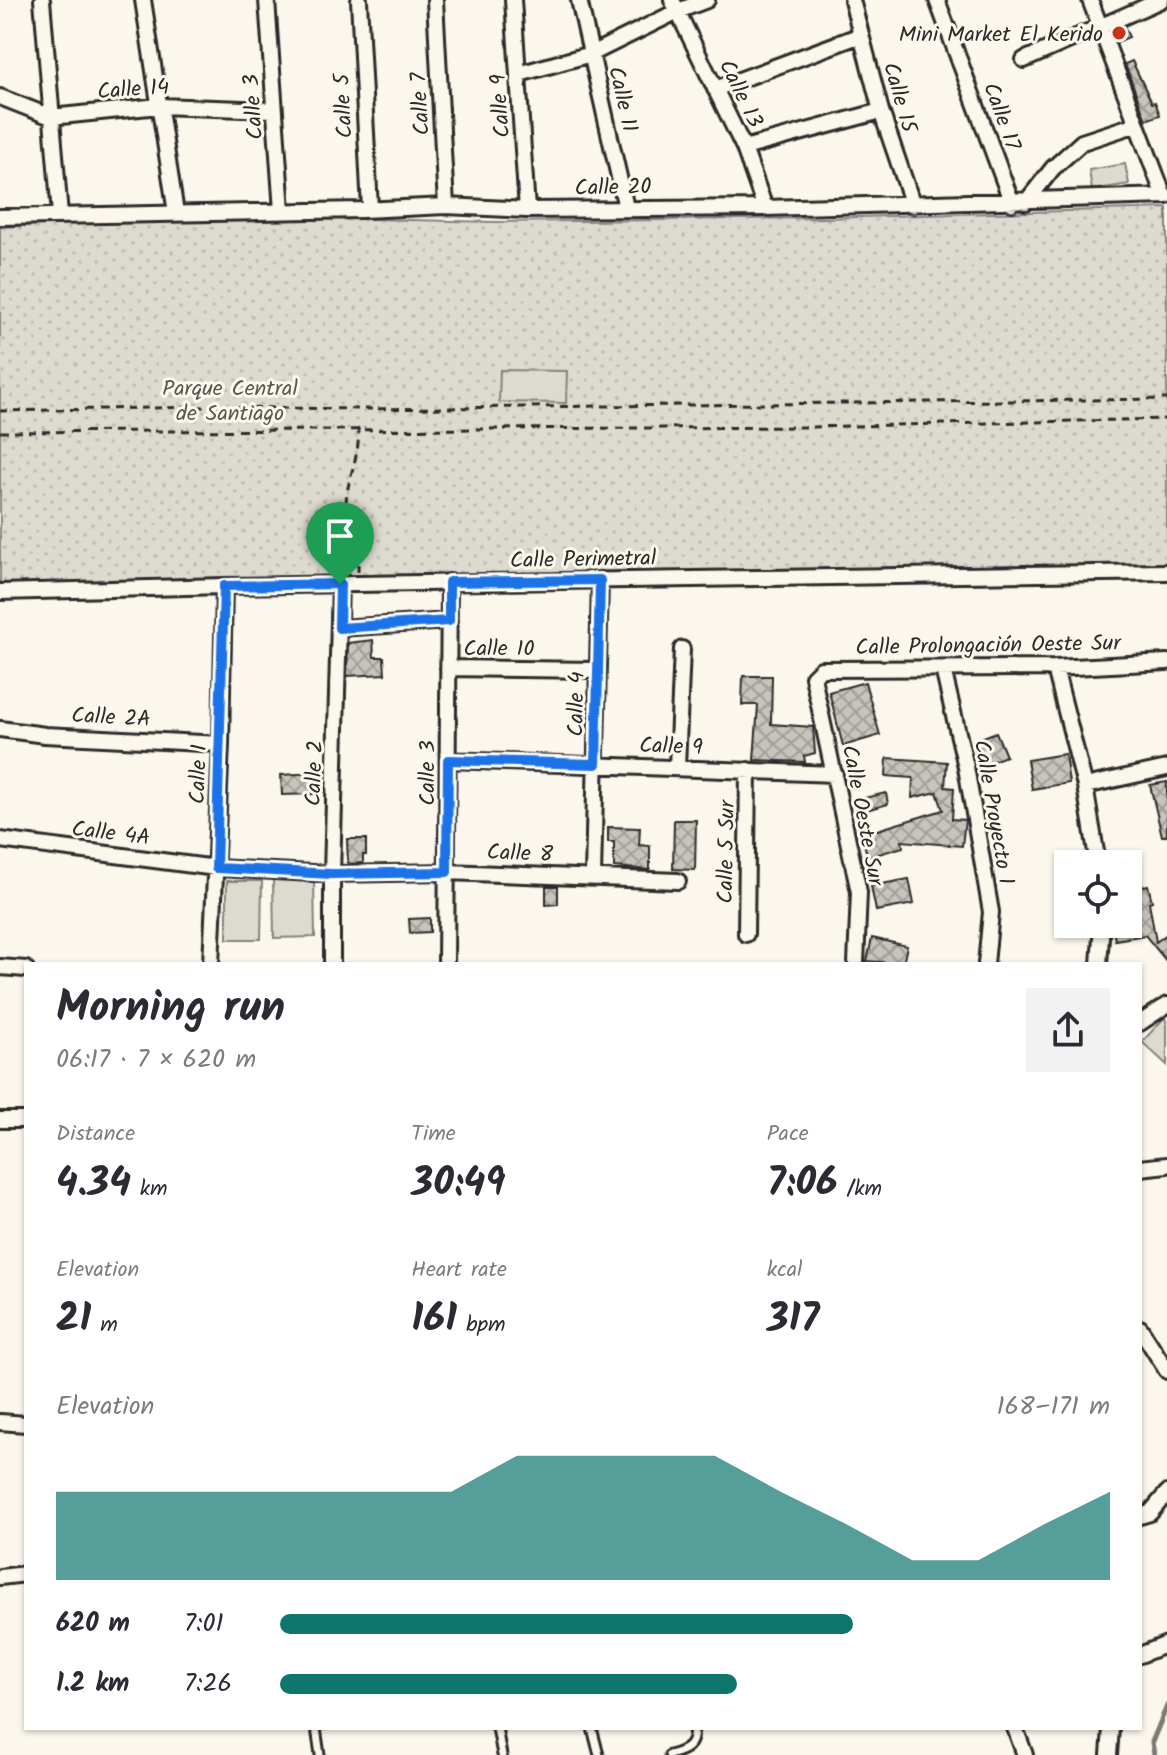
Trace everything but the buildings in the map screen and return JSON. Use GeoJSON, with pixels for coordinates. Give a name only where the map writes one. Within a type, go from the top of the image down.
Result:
{"type":"FeatureCollection","features":[{"type":"Feature","properties":{"kind":"street"},"geometry":{"type":"LineString","coordinates":[[42,0],[60,215]]}},
{"type":"Feature","properties":{"kind":"street"},"geometry":{"type":"LineString","coordinates":[[143,0],[176,213]]}},
{"type":"Feature","properties":{"kind":"street","name":"Calle 3"},"geometry":{"type":"LineString","coordinates":[[267,0],[282,211]]}},
{"type":"Feature","properties":{"kind":"street","name":"Calle 5"},"geometry":{"type":"LineString","coordinates":[[359,0],[370,209]]}},
{"type":"Feature","properties":{"kind":"street","name":"Calle 7"},"geometry":{"type":"LineString","coordinates":[[435,0],[446,206]]}},
{"type":"Feature","properties":{"kind":"street","name":"Calle 9"},"geometry":{"type":"LineString","coordinates":[[513,0],[527,210]]}},
{"type":"Feature","properties":{"kind":"street","name":"Calle 11"},"geometry":{"type":"LineString","coordinates":[[579,0],[626,208]]}},
{"type":"Feature","properties":{"kind":"street"},"geometry":{"type":"LineString","coordinates":[[519,74],[591,54],[675,6],[707,0]]}},
{"type":"Feature","properties":{"kind":"street","name":"Calle 15"},"geometry":{"type":"LineString","coordinates":[[852,0],[881,111],[913,205]]}},
{"type":"Feature","properties":{"kind":"street","name":"Calle 17"},"geometry":{"type":"LineString","coordinates":[[937,0],[1019,202]]}},
{"type":"Feature","properties":{"kind":"street"},"geometry":{"type":"LineString","coordinates":[[1090,0],[1166,196]]}},
{"type":"Feature","properties":{"kind":"street"},"geometry":{"type":"LineString","coordinates":[[1024,60],[1161,0]]}},
{"type":"Feature","properties":{"kind":"street","name":"Calle 13"},"geometry":{"type":"LineString","coordinates":[[675,6],[744,148],[765,208]]}},
{"type":"Feature","properties":{"kind":"street"},"geometry":{"type":"LineString","coordinates":[[715,89],[861,35]]}},
{"type":"Feature","properties":{"kind":"street","name":"Calle 14"},"geometry":{"type":"LineString","coordinates":[[0,97],[51,117],[159,106],[274,110]]}},
{"type":"Feature","properties":{"kind":"street"},"geometry":{"type":"LineString","coordinates":[[744,148],[881,111]]}},
{"type":"Feature","properties":{"kind":"street"},"geometry":{"type":"LineString","coordinates":[[1019,202],[1082,142],[1137,124]]}},
{"type":"Feature","properties":{"kind":"street","name":"Calle 20"},"geometry":{"type":"LineString","coordinates":[[0,217],[446,206],[527,210],[765,208],[1166,196]]}},
{"type":"Feature","properties":{"kind":"street","name":"Calle Perimetral"},"geometry":{"type":"LineString","coordinates":[[0,592],[1167,572]]}},
{"type":"Feature","properties":{"kind":"street","name":"Calle 4"},"geometry":{"type":"LineString","coordinates":[[593,877],[600,580]]}},
{"type":"Feature","properties":{"kind":"street","name":"Calle 3"},"geometry":{"type":"LineString","coordinates":[[446,962],[449,582]]}},
{"type":"Feature","properties":{"kind":"street","name":"Calle 2"},"geometry":{"type":"LineString","coordinates":[[332,962],[340,584]]}},
{"type":"Feature","properties":{"kind":"street","name":"Calle 1"},"geometry":{"type":"LineString","coordinates":[[211,962],[221,744],[224,586]]}},
{"type":"Feature","properties":{"kind":"street"},"geometry":{"type":"LineString","coordinates":[[339,628],[449,621]]}},
{"type":"Feature","properties":{"kind":"street"},"geometry":{"type":"LineString","coordinates":[[677,767],[682,649]]}},
{"type":"Feature","properties":{"kind":"street","name":"Calle Prolongación Oeste Sur"},"geometry":{"type":"LineString","coordinates":[[813,677],[821,669],[1055,668],[1167,662]]}},
{"type":"Feature","properties":{"kind":"street","name":"Calle 10"},"geometry":{"type":"LineString","coordinates":[[448,668],[597,670]]}},
{"type":"Feature","properties":{"kind":"street"},"geometry":{"type":"LineString","coordinates":[[1055,668],[1085,786],[1096,850]]}},
{"type":"Feature","properties":{"kind":"street","name":"Calle Proyecto 1"},"geometry":{"type":"LineString","coordinates":[[943,669],[966,767],[991,912],[986,962]]}},
{"type":"Feature","properties":{"kind":"street","name":"Calle Oeste Sur"},"geometry":{"type":"LineString","coordinates":[[813,677],[859,892],[856,962]]}},
{"type":"Feature","properties":{"kind":"street","name":"Calle 2A"},"geometry":{"type":"LineString","coordinates":[[0,729],[45,735],[221,744]]}},
{"type":"Feature","properties":{"kind":"street","name":"Calle 9"},"geometry":{"type":"LineString","coordinates":[[448,760],[835,774]]}},
{"type":"Feature","properties":{"kind":"street"},"geometry":{"type":"LineString","coordinates":[[1085,786],[1167,768]]}},
{"type":"Feature","properties":{"kind":"street","name":"Calle 5 Sur"},"geometry":{"type":"LineString","coordinates":[[746,934],[748,770]]}},
{"type":"Feature","properties":{"kind":"street","name":"Calle 4A"},"geometry":{"type":"LineString","coordinates":[[0,840],[216,868]]}},
{"type":"Feature","properties":{"kind":"street","name":"Calle 8"},"geometry":{"type":"LineString","coordinates":[[216,868],[332,874],[447,872],[678,881]]}},
{"type":"Feature","properties":{"kind":"street"},"geometry":{"type":"LineString","coordinates":[[1099,962],[1101,938]]}},
{"type":"Feature","properties":{"kind":"street"},"geometry":{"type":"LineString","coordinates":[[0,967],[24,969]]}},
{"type":"Feature","properties":{"kind":"street"},"geometry":{"type":"LineString","coordinates":[[1142,1022],[1167,1005]]}},
{"type":"Feature","properties":{"kind":"street"},"geometry":{"type":"LineString","coordinates":[[0,1120],[24,1120]]}},
{"type":"Feature","properties":{"kind":"street"},"geometry":{"type":"LineString","coordinates":[[1142,1168],[1167,1165]]}},
{"type":"Feature","properties":{"kind":"street"},"geometry":{"type":"LineString","coordinates":[[1142,1331],[1167,1371]]}},
{"type":"Feature","properties":{"kind":"street"},"geometry":{"type":"LineString","coordinates":[[0,1422],[24,1424]]}},
{"type":"Feature","properties":{"kind":"street"},"geometry":{"type":"LineString","coordinates":[[1142,1515],[1150,1513],[1167,1493]]}},
{"type":"Feature","properties":{"kind":"street"},"geometry":{"type":"LineString","coordinates":[[0,1577],[24,1574]]}},
{"type":"Feature","properties":{"kind":"street"},"geometry":{"type":"LineString","coordinates":[[1142,1654],[1167,1644]]}},
{"type":"Feature","properties":{"kind":"street"},"geometry":{"type":"LineString","coordinates":[[1016,1730],[1025,1755]]}},
{"type":"Feature","properties":{"kind":"street"},"geometry":{"type":"LineString","coordinates":[[1109,1755],[1111,1730]]}},
{"type":"Feature","properties":{"kind":"lane"},"geometry":{"type":"LineString","coordinates":[[316,1730],[320,1755]]}},
{"type":"Feature","properties":{"kind":"lane"},"geometry":{"type":"LineString","coordinates":[[497,1730],[502,1755]]}},
{"type":"Feature","properties":{"kind":"lane"},"geometry":{"type":"LineString","coordinates":[[593,1730],[599,1755]]}},
{"type":"Feature","properties":{"kind":"lane"},"geometry":{"type":"LineString","coordinates":[[669,1755],[688,1747],[693,1741],[693,1730]]}},
{"type":"Feature","properties":{"kind":"path"},"geometry":{"type":"LineString","coordinates":[[0,411],[1167,399]]}},
{"type":"Feature","properties":{"kind":"path"},"geometry":{"type":"LineString","coordinates":[[0,432],[808,427],[1167,419]]}},
{"type":"Feature","properties":{"kind":"path"},"geometry":{"type":"LineString","coordinates":[[357,584],[358,550],[346,508],[347,492],[359,451],[358,428]]}},
{"type":"Feature","properties":{"kind":"green space"},"geometry":{"type":"Polygon","coordinates":[[[1125,164],[1129,184],[1092,190],[1089,170],[1125,164]]]}},
{"type":"Feature","properties":{"kind":"green space","name":"Parque Central de Santiago"},"geometry":{"type":"Polygon","coordinates":[[[1167,208],[1167,564],[0,586],[0,227],[240,216],[495,222],[824,218],[1167,208]]]}},
{"type":"Feature","properties":{"kind":"green space"},"geometry":{"type":"Polygon","coordinates":[[[500,370],[567,371],[566,403],[499,402],[500,370]]]}},
{"type":"Feature","properties":{"kind":"green space"},"geometry":{"type":"Polygon","coordinates":[[[314,879],[315,937],[274,938],[273,880],[314,879]]]}},
{"type":"Feature","properties":{"kind":"green space"},"geometry":{"type":"Polygon","coordinates":[[[227,881],[262,881],[261,939],[227,939],[227,881]]]}},
{"type":"Feature","properties":{"kind":"green space"},"geometry":{"type":"Polygon","coordinates":[[[1164,1018],[1167,1020],[1167,1065],[1142,1042],[1164,1018]]]}},
{"type":"Feature","properties":{"kind":"waterway"},"geometry":{"type":"LineString","coordinates":[[1154,1755],[1152,1742],[1167,1706]]}},
{"type":"Feature","properties":{"kind":"place","name":"Mini Market El Kerido"},"geometry":{"type":"Point","coordinates":[1119,33]}},
{"type":"Feature","properties":{"kind":"route"},"geometry":{"type":"LineString","coordinates":[[600,580],[596,764],[448,760],[447,872],[332,874],[216,868],[224,586],[340,584],[339,628],[449,621],[449,582],[600,580]]}}]}
